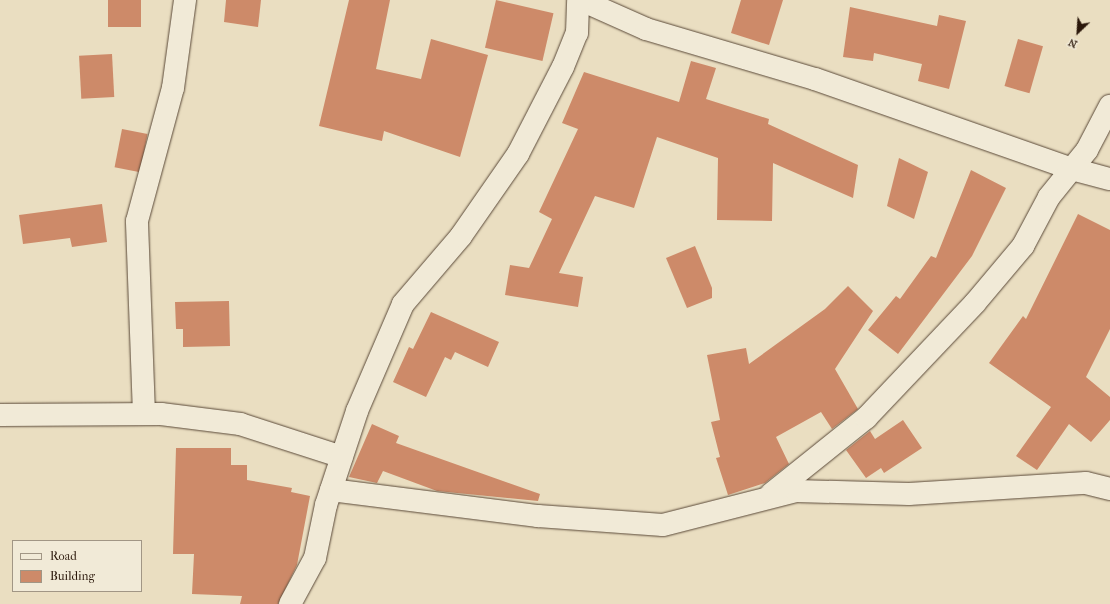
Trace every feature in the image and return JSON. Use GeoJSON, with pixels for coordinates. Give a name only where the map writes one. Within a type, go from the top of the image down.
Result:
{"type":"FeatureCollection","features":[{"type":"Feature","properties":{"kind":"street"},"geometry":{"type":"LineString","coordinates":[[144,414],[137,221],[173,88],[185,0]]}},
{"type":"Feature","properties":{"kind":"street"},"geometry":{"type":"LineString","coordinates":[[290,604],[315,558],[332,490],[357,411],[403,304],[461,236],[521,148],[577,33],[579,0],[646,29],[815,78],[1072,169],[1110,179]]}},
{"type":"Feature","properties":{"kind":"street"},"geometry":{"type":"LineString","coordinates":[[767,498],[866,418],[975,303],[1022,246],[1050,197],[1086,150],[1110,106]]}},
{"type":"Feature","properties":{"kind":"street"},"geometry":{"type":"LineString","coordinates":[[0,415],[144,414],[240,424],[342,457]]}},
{"type":"Feature","properties":{"kind":"street"},"geometry":{"type":"LineString","coordinates":[[332,490],[538,516],[663,525],[796,491],[909,494],[1086,484],[1110,489]]}},
{"type":"Feature","properties":{"kind":"building"},"geometry":{"type":"Polygon","coordinates":[[[108,0],[141,0],[141,27],[108,27],[108,0]]]}},
{"type":"Feature","properties":{"kind":"building"},"geometry":{"type":"Polygon","coordinates":[[[226,0],[261,0],[258,27],[224,22],[226,0]]]}},
{"type":"Feature","properties":{"kind":"building"},"geometry":{"type":"Polygon","coordinates":[[[349,0],[390,0],[376,69],[421,79],[431,39],[488,55],[460,157],[384,131],[382,141],[319,126],[349,0]]]}},
{"type":"Feature","properties":{"kind":"building"},"geometry":{"type":"Polygon","coordinates":[[[496,0],[553,13],[542,61],[485,48],[496,0]]]}},
{"type":"Feature","properties":{"kind":"building"},"geometry":{"type":"Polygon","coordinates":[[[741,0],[783,0],[769,45],[731,33],[741,0]]]}},
{"type":"Feature","properties":{"kind":"building"},"geometry":{"type":"Polygon","coordinates":[[[850,7],[937,26],[939,15],[966,21],[949,89],[918,81],[922,64],[874,53],[873,61],[843,57],[850,7]]]}},
{"type":"Feature","properties":{"kind":"building"},"geometry":{"type":"Polygon","coordinates":[[[1018,39],[1043,46],[1029,93],[1004,86],[1018,39]]]}},
{"type":"Feature","properties":{"kind":"building"},"geometry":{"type":"Polygon","coordinates":[[[112,54],[114,97],[81,99],[79,56],[112,54]]]}},
{"type":"Feature","properties":{"kind":"building"},"geometry":{"type":"Polygon","coordinates":[[[691,61],[716,68],[706,99],[769,119],[768,124],[858,165],[853,198],[773,163],[772,221],[717,220],[718,158],[657,137],[634,208],[595,196],[559,273],[583,277],[578,307],[505,295],[510,265],[529,268],[552,219],[539,212],[578,129],[562,123],[584,72],[679,102],[691,61]]]}},
{"type":"Feature","properties":{"kind":"building"},"geometry":{"type":"Polygon","coordinates":[[[122,129],[148,134],[140,172],[115,167],[122,129]]]}},
{"type":"Feature","properties":{"kind":"building"},"geometry":{"type":"Polygon","coordinates":[[[899,158],[928,172],[914,219],[887,206],[899,158]]]}},
{"type":"Feature","properties":{"kind":"building"},"geometry":{"type":"Polygon","coordinates":[[[971,170],[1006,188],[972,256],[898,354],[868,330],[896,296],[900,299],[931,256],[936,258],[971,170]]]}},
{"type":"Feature","properties":{"kind":"building"},"geometry":{"type":"Polygon","coordinates":[[[102,204],[107,242],[72,247],[70,238],[23,244],[19,215],[102,204]]]}},
{"type":"Feature","properties":{"kind":"building"},"geometry":{"type":"Polygon","coordinates":[[[1078,214],[1110,230],[1110,329],[1086,377],[1110,397],[1110,420],[1091,442],[1069,424],[1037,470],[1016,456],[1051,407],[989,363],[1023,316],[1026,319],[1078,214]]]}},
{"type":"Feature","properties":{"kind":"building"},"geometry":{"type":"Polygon","coordinates":[[[695,246],[712,288],[712,298],[687,308],[666,258],[695,246]]]}},
{"type":"Feature","properties":{"kind":"building"},"geometry":{"type":"Polygon","coordinates":[[[848,286],[873,311],[835,369],[858,409],[832,429],[821,412],[776,437],[789,464],[765,483],[728,495],[716,458],[720,457],[711,422],[720,420],[707,355],[746,348],[749,364],[825,309],[848,286]]]}},
{"type":"Feature","properties":{"kind":"building"},"geometry":{"type":"Polygon","coordinates":[[[229,301],[230,346],[183,347],[183,329],[176,329],[175,302],[229,301]]]}},
{"type":"Feature","properties":{"kind":"building"},"geometry":{"type":"Polygon","coordinates":[[[431,312],[499,342],[488,367],[455,352],[451,360],[445,357],[426,397],[393,382],[409,347],[413,349],[431,312]]]}},
{"type":"Feature","properties":{"kind":"building"},"geometry":{"type":"Polygon","coordinates":[[[903,420],[922,448],[884,473],[881,468],[866,478],[846,450],[870,431],[875,439],[903,420]]]}},
{"type":"Feature","properties":{"kind":"building"},"geometry":{"type":"Polygon","coordinates":[[[372,424],[399,436],[396,443],[540,494],[538,501],[437,491],[383,471],[377,483],[349,477],[372,424]]]}},
{"type":"Feature","properties":{"kind":"building"},"geometry":{"type":"Polygon","coordinates":[[[176,448],[231,448],[231,465],[247,465],[247,480],[292,488],[291,492],[310,496],[297,565],[278,604],[240,604],[242,596],[192,594],[194,554],[173,554],[176,448]]]}}]}
